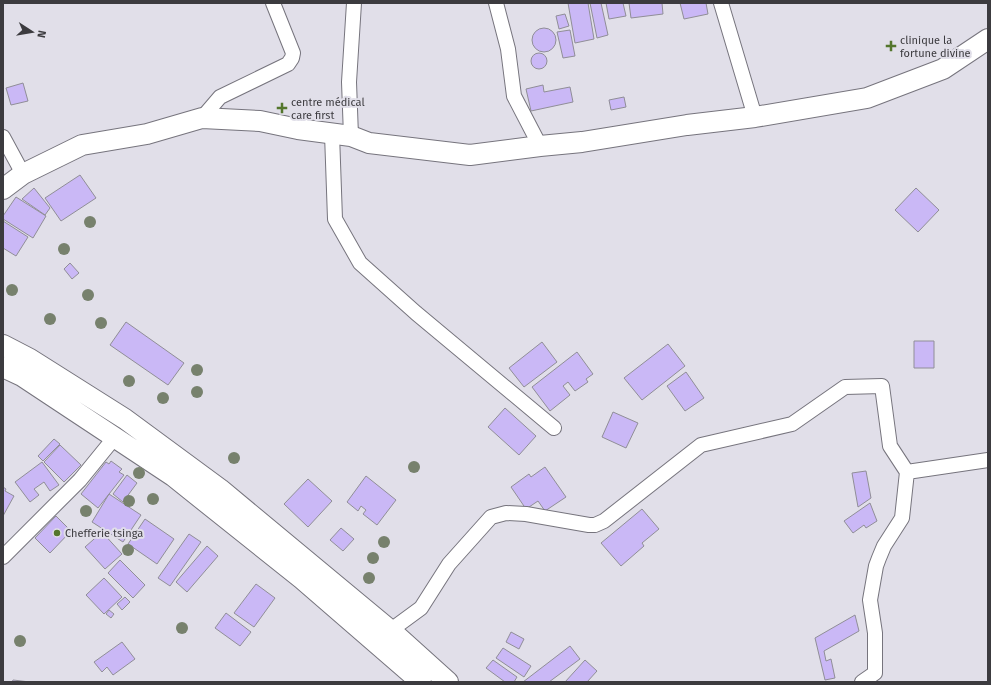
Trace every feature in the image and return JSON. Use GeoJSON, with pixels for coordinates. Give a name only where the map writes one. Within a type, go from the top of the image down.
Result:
{"type":"FeatureCollection","features":[{"type":"Feature","properties":{"kind":"main road"},"geometry":{"type":"LineString","coordinates":[[3,189],[23,174],[82,145],[147,134],[202,118],[260,121],[351,136],[369,143],[470,155],[582,142],[687,125],[755,117],[867,98],[943,69],[988,39]]}},
{"type":"Feature","properties":{"kind":"main road"},"geometry":{"type":"LineString","coordinates":[[3,345],[30,359],[125,419],[186,463],[220,489],[391,630],[448,682]]}},
{"type":"Feature","properties":{"kind":"main road"},"geometry":{"type":"LineString","coordinates":[[3,367],[22,376],[174,476],[302,579],[422,682]]}},
{"type":"Feature","properties":{"kind":"street"},"geometry":{"type":"LineString","coordinates":[[202,118],[220,97],[288,64],[292,58],[293,53],[273,3]]}},
{"type":"Feature","properties":{"kind":"street"},"geometry":{"type":"LineString","coordinates":[[351,136],[349,82],[354,3]]}},
{"type":"Feature","properties":{"kind":"street"},"geometry":{"type":"LineString","coordinates":[[496,3],[508,49],[514,96],[540,146]]}},
{"type":"Feature","properties":{"kind":"street"},"geometry":{"type":"LineString","coordinates":[[721,3],[755,117]]}},
{"type":"Feature","properties":{"kind":"street"},"geometry":{"type":"LineString","coordinates":[[332,134],[335,219],[360,263],[416,313],[554,428]]}},
{"type":"Feature","properties":{"kind":"street"},"geometry":{"type":"LineString","coordinates":[[3,137],[23,174]]}},
{"type":"Feature","properties":{"kind":"street"},"geometry":{"type":"LineString","coordinates":[[391,630],[421,608],[449,564],[491,517],[506,513],[526,514],[556,521],[595,525],[604,521],[701,445],[792,424],[845,387],[882,386],[890,446],[907,472],[902,518],[884,546],[879,558],[876,566],[870,600],[875,633],[875,673],[862,682]]}},
{"type":"Feature","properties":{"kind":"street"},"geometry":{"type":"LineString","coordinates":[[3,557],[80,480],[115,437]]}},
{"type":"Feature","properties":{"kind":"street"},"geometry":{"type":"LineString","coordinates":[[907,472],[988,460]]}},
{"type":"Feature","properties":{"kind":"building"},"geometry":{"type":"Polygon","coordinates":[[[568,3],[588,3],[594,39],[575,43],[568,3]]]}},
{"type":"Feature","properties":{"kind":"building"},"geometry":{"type":"Polygon","coordinates":[[[590,3],[601,3],[608,35],[597,38],[590,3]]]}},
{"type":"Feature","properties":{"kind":"building"},"geometry":{"type":"Polygon","coordinates":[[[606,3],[623,3],[626,16],[609,19],[606,3]]]}},
{"type":"Feature","properties":{"kind":"building"},"geometry":{"type":"Polygon","coordinates":[[[629,3],[662,3],[663,14],[631,18],[629,3]]]}},
{"type":"Feature","properties":{"kind":"building"},"geometry":{"type":"Polygon","coordinates":[[[680,3],[706,3],[708,14],[684,19],[680,3]]]}},
{"type":"Feature","properties":{"kind":"building"},"geometry":{"type":"Polygon","coordinates":[[[565,14],[569,26],[559,29],[556,16],[565,14]]]}},
{"type":"Feature","properties":{"kind":"building"},"geometry":{"type":"Polygon","coordinates":[[[544,28],[553,31],[556,40],[553,49],[544,52],[535,49],[532,40],[535,31],[544,28]]]}},
{"type":"Feature","properties":{"kind":"building"},"geometry":{"type":"Polygon","coordinates":[[[570,30],[575,56],[563,58],[557,32],[570,30]]]}},
{"type":"Feature","properties":{"kind":"building"},"geometry":{"type":"Polygon","coordinates":[[[539,53],[546,58],[547,61],[542,68],[539,69],[532,64],[531,61],[536,54],[539,53]]]}},
{"type":"Feature","properties":{"kind":"building"},"geometry":{"type":"Polygon","coordinates":[[[23,83],[28,101],[11,105],[6,88],[23,83]]]}},
{"type":"Feature","properties":{"kind":"building"},"geometry":{"type":"Polygon","coordinates":[[[543,85],[544,92],[570,87],[573,102],[531,111],[526,89],[543,85]]]}},
{"type":"Feature","properties":{"kind":"building"},"geometry":{"type":"Polygon","coordinates":[[[624,97],[626,107],[611,110],[609,100],[624,97]]]}},
{"type":"Feature","properties":{"kind":"building"},"geometry":{"type":"Polygon","coordinates":[[[80,175],[96,198],[61,221],[45,198],[80,175]]]}},
{"type":"Feature","properties":{"kind":"building"},"geometry":{"type":"Polygon","coordinates":[[[34,188],[50,208],[45,215],[22,199],[34,188]]]}},
{"type":"Feature","properties":{"kind":"building"},"geometry":{"type":"Polygon","coordinates":[[[916,188],[939,210],[918,232],[895,210],[916,188]]]}},
{"type":"Feature","properties":{"kind":"building"},"geometry":{"type":"Polygon","coordinates":[[[16,197],[46,216],[33,238],[3,219],[3,216],[16,197]]]}},
{"type":"Feature","properties":{"kind":"building"},"geometry":{"type":"Polygon","coordinates":[[[3,221],[28,237],[16,256],[3,248],[3,221]]]}},
{"type":"Feature","properties":{"kind":"building"},"geometry":{"type":"Polygon","coordinates":[[[70,263],[79,273],[72,279],[64,269],[70,263]]]}},
{"type":"Feature","properties":{"kind":"building"},"geometry":{"type":"Polygon","coordinates":[[[126,322],[184,363],[168,385],[110,345],[126,322]]]}},
{"type":"Feature","properties":{"kind":"building"},"geometry":{"type":"Polygon","coordinates":[[[914,341],[934,341],[934,368],[914,368],[914,341]]]}},
{"type":"Feature","properties":{"kind":"building"},"geometry":{"type":"Polygon","coordinates":[[[542,342],[557,362],[524,387],[509,368],[542,342]]]}},
{"type":"Feature","properties":{"kind":"building"},"geometry":{"type":"Polygon","coordinates":[[[668,344],[685,366],[642,400],[624,378],[668,344]]]}},
{"type":"Feature","properties":{"kind":"building"},"geometry":{"type":"Polygon","coordinates":[[[577,352],[593,374],[586,379],[588,382],[575,391],[568,382],[563,386],[570,395],[550,411],[532,387],[577,352]]]}},
{"type":"Feature","properties":{"kind":"building"},"geometry":{"type":"Polygon","coordinates":[[[686,372],[704,398],[685,411],[667,386],[686,372]]]}},
{"type":"Feature","properties":{"kind":"building"},"geometry":{"type":"Polygon","coordinates":[[[505,408],[536,436],[519,455],[488,427],[505,408]]]}},
{"type":"Feature","properties":{"kind":"building"},"geometry":{"type":"Polygon","coordinates":[[[613,412],[638,423],[626,448],[602,437],[613,412]]]}},
{"type":"Feature","properties":{"kind":"building"},"geometry":{"type":"Polygon","coordinates":[[[54,439],[60,444],[43,461],[38,456],[54,439]]]}},
{"type":"Feature","properties":{"kind":"building"},"geometry":{"type":"Polygon","coordinates":[[[60,445],[81,465],[64,482],[44,462],[60,445]]]}},
{"type":"Feature","properties":{"kind":"building"},"geometry":{"type":"Polygon","coordinates":[[[111,461],[122,469],[119,472],[124,475],[98,508],[81,494],[106,462],[109,464],[111,461]]]}},
{"type":"Feature","properties":{"kind":"building"},"geometry":{"type":"Polygon","coordinates":[[[42,462],[59,485],[50,491],[44,482],[34,489],[39,495],[30,502],[15,482],[42,462]]]}},
{"type":"Feature","properties":{"kind":"building"},"geometry":{"type":"Polygon","coordinates":[[[545,467],[566,497],[545,511],[538,501],[526,509],[511,487],[529,474],[531,477],[545,467]]]}},
{"type":"Feature","properties":{"kind":"building"},"geometry":{"type":"Polygon","coordinates":[[[866,471],[871,498],[858,507],[852,473],[866,471]]]}},
{"type":"Feature","properties":{"kind":"building"},"geometry":{"type":"Polygon","coordinates":[[[127,475],[137,483],[123,502],[113,494],[127,475]]]}},
{"type":"Feature","properties":{"kind":"building"},"geometry":{"type":"Polygon","coordinates":[[[366,476],[396,500],[377,525],[363,514],[366,510],[361,506],[358,511],[347,502],[366,476]]]}},
{"type":"Feature","properties":{"kind":"building"},"geometry":{"type":"Polygon","coordinates":[[[308,479],[332,501],[308,527],[284,504],[308,479]]]}},
{"type":"Feature","properties":{"kind":"building"},"geometry":{"type":"Polygon","coordinates":[[[3,487],[6,489],[5,491],[14,496],[3,516],[3,487]]]}},
{"type":"Feature","properties":{"kind":"building"},"geometry":{"type":"Polygon","coordinates":[[[109,494],[141,515],[123,542],[92,522],[109,494]]]}},
{"type":"Feature","properties":{"kind":"building"},"geometry":{"type":"Polygon","coordinates":[[[870,503],[877,521],[866,528],[864,525],[853,533],[844,521],[870,503]]]}},
{"type":"Feature","properties":{"kind":"building"},"geometry":{"type":"Polygon","coordinates":[[[642,509],[659,529],[642,543],[644,546],[621,566],[601,543],[642,509]]]}},
{"type":"Feature","properties":{"kind":"building"},"geometry":{"type":"Polygon","coordinates":[[[56,516],[71,531],[50,553],[35,538],[56,516]]]}},
{"type":"Feature","properties":{"kind":"building"},"geometry":{"type":"Polygon","coordinates":[[[145,519],[174,539],[157,564],[128,544],[145,519]]]}},
{"type":"Feature","properties":{"kind":"building"},"geometry":{"type":"Polygon","coordinates":[[[341,528],[354,539],[343,551],[330,540],[341,528]]]}},
{"type":"Feature","properties":{"kind":"building"},"geometry":{"type":"Polygon","coordinates":[[[102,532],[122,554],[105,569],[85,547],[102,532]]]}},
{"type":"Feature","properties":{"kind":"building"},"geometry":{"type":"Polygon","coordinates":[[[189,534],[201,542],[170,586],[158,578],[189,534]]]}},
{"type":"Feature","properties":{"kind":"building"},"geometry":{"type":"Polygon","coordinates":[[[207,546],[218,556],[187,592],[176,582],[207,546]]]}},
{"type":"Feature","properties":{"kind":"building"},"geometry":{"type":"Polygon","coordinates":[[[120,560],[145,585],[133,598],[108,573],[120,560]]]}},
{"type":"Feature","properties":{"kind":"building"},"geometry":{"type":"Polygon","coordinates":[[[104,578],[122,597],[104,614],[86,595],[104,578]]]}},
{"type":"Feature","properties":{"kind":"building"},"geometry":{"type":"Polygon","coordinates":[[[256,584],[275,598],[254,627],[234,613],[256,584]]]}},
{"type":"Feature","properties":{"kind":"building"},"geometry":{"type":"Polygon","coordinates":[[[125,597],[130,602],[122,610],[117,604],[125,597]]]}},
{"type":"Feature","properties":{"kind":"building"},"geometry":{"type":"Polygon","coordinates":[[[109,610],[114,614],[111,618],[106,614],[109,610]]]}},
{"type":"Feature","properties":{"kind":"building"},"geometry":{"type":"Polygon","coordinates":[[[226,613],[251,632],[240,646],[215,628],[226,613]]]}},
{"type":"Feature","properties":{"kind":"building"},"geometry":{"type":"Polygon","coordinates":[[[855,615],[859,631],[824,651],[826,661],[831,659],[835,678],[825,680],[815,638],[855,615]]]}},
{"type":"Feature","properties":{"kind":"building"},"geometry":{"type":"Polygon","coordinates":[[[511,632],[524,639],[519,649],[506,642],[511,632]]]}},
{"type":"Feature","properties":{"kind":"building"},"geometry":{"type":"Polygon","coordinates":[[[122,642],[135,659],[113,675],[107,667],[102,672],[94,662],[122,642]]]}},
{"type":"Feature","properties":{"kind":"building"},"geometry":{"type":"Polygon","coordinates":[[[570,646],[580,659],[549,682],[523,682],[570,646]]]}},
{"type":"Feature","properties":{"kind":"building"},"geometry":{"type":"Polygon","coordinates":[[[503,648],[531,666],[524,677],[496,658],[503,648]]]}},
{"type":"Feature","properties":{"kind":"building"},"geometry":{"type":"Polygon","coordinates":[[[493,660],[517,677],[514,682],[505,682],[486,668],[493,660]]]}},
{"type":"Feature","properties":{"kind":"building"},"geometry":{"type":"Polygon","coordinates":[[[585,660],[597,671],[587,682],[565,682],[585,660]]]}},
{"type":"Feature","properties":{"kind":"building"},"geometry":{"type":"Polygon","coordinates":[[[13,680],[30,682],[12,682],[13,680]]]}},
{"type":"Feature","properties":{"kind":"place","name":"clinique la fortune divine"},"geometry":{"type":"Point","coordinates":[891,46]}},
{"type":"Feature","properties":{"kind":"place","name":"centre médical care first"},"geometry":{"type":"Point","coordinates":[282,108]}},
{"type":"Feature","properties":{"kind":"place","name":"Chefferie tsinga"},"geometry":{"type":"Point","coordinates":[57,533]}}]}
